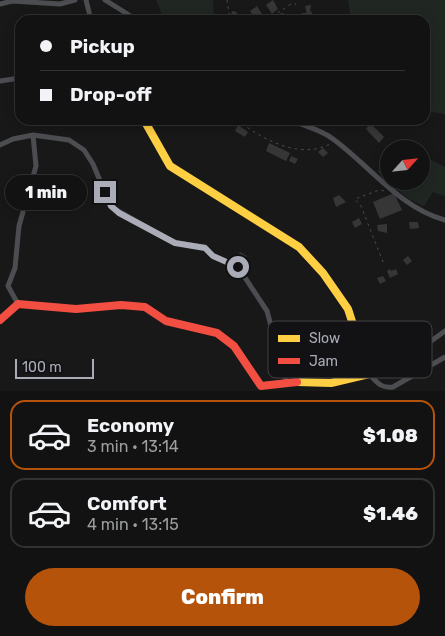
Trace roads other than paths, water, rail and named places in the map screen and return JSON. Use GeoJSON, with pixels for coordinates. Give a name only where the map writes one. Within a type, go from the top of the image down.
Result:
{"type":"FeatureCollection","features":[{"type":"Feature","properties":{"kind":"street"},"geometry":{"type":"LineString","coordinates":[[0,4],[12,1],[60,4],[75,0]]}},
{"type":"Feature","properties":{"kind":"street"},"geometry":{"type":"LineString","coordinates":[[86,0],[89,15]]}},
{"type":"Feature","properties":{"kind":"street"},"geometry":{"type":"LineString","coordinates":[[107,1],[129,15]]}},
{"type":"Feature","properties":{"kind":"street"},"geometry":{"type":"LineString","coordinates":[[0,81],[15,79]]}},
{"type":"Feature","properties":{"kind":"street"},"geometry":{"type":"LineString","coordinates":[[147,125],[170,166],[298,247],[342,299],[352,321]]}},
{"type":"Feature","properties":{"kind":"street"},"geometry":{"type":"LineString","coordinates":[[302,125],[334,140],[396,193],[427,215],[445,220]]}},
{"type":"Feature","properties":{"kind":"street"},"geometry":{"type":"LineString","coordinates":[[0,146],[13,139],[33,135],[69,140],[84,150],[93,164],[111,206],[119,213],[175,243],[205,248],[213,256],[238,267],[267,311],[270,321]]}},
{"type":"Feature","properties":{"kind":"street"},"geometry":{"type":"LineString","coordinates":[[18,304],[8,286],[15,268],[19,226],[36,166],[33,135]]}},
{"type":"Feature","properties":{"kind":"street"},"geometry":{"type":"LineString","coordinates":[[0,320],[18,304],[76,309],[121,305],[145,307],[166,321],[217,333],[234,346],[260,389],[288,384],[331,383],[360,378]]}},
{"type":"Feature","properties":{"kind":"street"},"geometry":{"type":"LineString","coordinates":[[432,341],[445,332]]}},
{"type":"Feature","properties":{"kind":"street"},"geometry":{"type":"LineString","coordinates":[[432,364],[445,357]]}},
{"type":"Feature","properties":{"kind":"street"},"geometry":{"type":"LineString","coordinates":[[286,378],[288,384]]}},
{"type":"Feature","properties":{"kind":"street"},"geometry":{"type":"LineString","coordinates":[[373,378],[385,388],[393,387],[409,378]]}}]}
